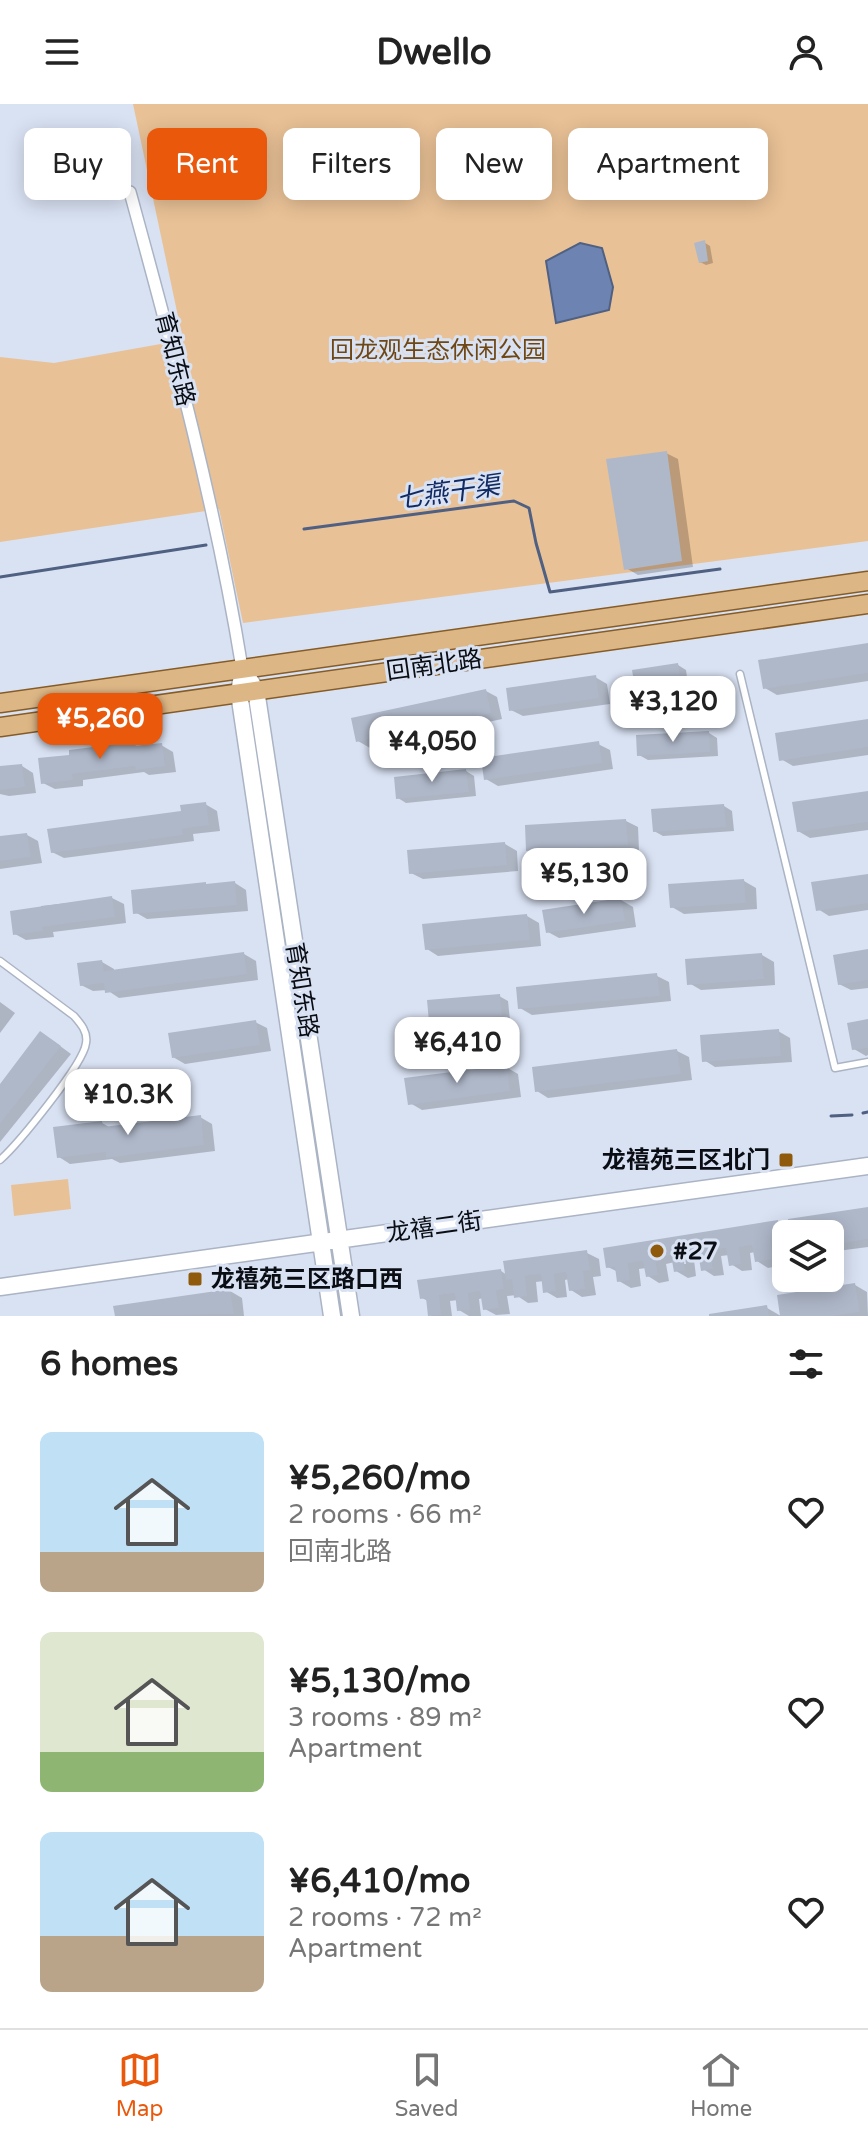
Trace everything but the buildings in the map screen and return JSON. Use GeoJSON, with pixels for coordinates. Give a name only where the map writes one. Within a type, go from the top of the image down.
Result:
{"type":"FeatureCollection","features":[{"type":"Feature","properties":{"kind":"main road","name":"回南北路"},"geometry":{"type":"LineString","coordinates":[[0,703],[868,581]]}},
{"type":"Feature","properties":{"kind":"main road","name":"回南北路"},"geometry":{"type":"LineString","coordinates":[[0,727],[868,604]]}},
{"type":"Feature","properties":{"kind":"main road","name":"育知东路"},"geometry":{"type":"LineString","coordinates":[[242,668],[351,1316]]}},
{"type":"Feature","properties":{"kind":"main road","name":"育知东路"},"geometry":{"type":"LineString","coordinates":[[248,692],[332,1316]]}},
{"type":"Feature","properties":{"kind":"main road","name":"龙禧二街"},"geometry":{"type":"LineString","coordinates":[[0,1287],[868,1166]]}},
{"type":"Feature","properties":{"kind":"street","name":"育知东路"},"geometry":{"type":"LineString","coordinates":[[131,196],[191,420],[227,581],[242,668]]}},
{"type":"Feature","properties":{"kind":"lane"},"geometry":{"type":"LineString","coordinates":[[740,674],[835,1068],[868,1062]]}},
{"type":"Feature","properties":{"kind":"lane"},"geometry":{"type":"LineString","coordinates":[[0,961],[74,1016],[82,1025],[87,1039],[80,1060],[22,1137],[0,1160]]}},
{"type":"Feature","properties":{"kind":"green space","name":"回龙观生态休闲公园"},"geometry":{"type":"Polygon","coordinates":[[[133,104],[868,104],[868,541],[243,623],[219,509],[0,542],[0,357],[54,363],[183,340],[153,200],[267,200],[267,128],[147,128],[147,170],[133,104]]]}},
{"type":"Feature","properties":{"kind":"green space"},"geometry":{"type":"Polygon","coordinates":[[[68,1179],[71,1209],[14,1216],[11,1185],[68,1179]]]}},
{"type":"Feature","properties":{"kind":"water"},"geometry":{"type":"Polygon","coordinates":[[[580,243],[602,248],[613,287],[609,310],[556,323],[546,261],[580,243]]]}},
{"type":"Feature","properties":{"kind":"waterway","name":"七燕干渠"},"geometry":{"type":"LineString","coordinates":[[304,529],[514,501],[529,508],[550,592],[720,569]]}},
{"type":"Feature","properties":{"kind":"waterway","name":"七燕干渠"},"geometry":{"type":"LineString","coordinates":[[0,577],[206,545]]}},
{"type":"Feature","properties":{"kind":"waterway"},"geometry":{"type":"LineString","coordinates":[[863,1113],[868,1112]]}},
{"type":"Feature","properties":{"kind":"waterway"},"geometry":{"type":"LineString","coordinates":[[831,1116],[852,1115]]}},
{"type":"Feature","properties":{"kind":"place","name":"龙禧苑三区北门"},"geometry":{"type":"Point","coordinates":[786,1160]}},
{"type":"Feature","properties":{"kind":"place","name":"#27"},"geometry":{"type":"Point","coordinates":[657,1251]}},
{"type":"Feature","properties":{"kind":"place","name":"龙禧苑三区路口西"},"geometry":{"type":"Point","coordinates":[195,1279]}}]}
